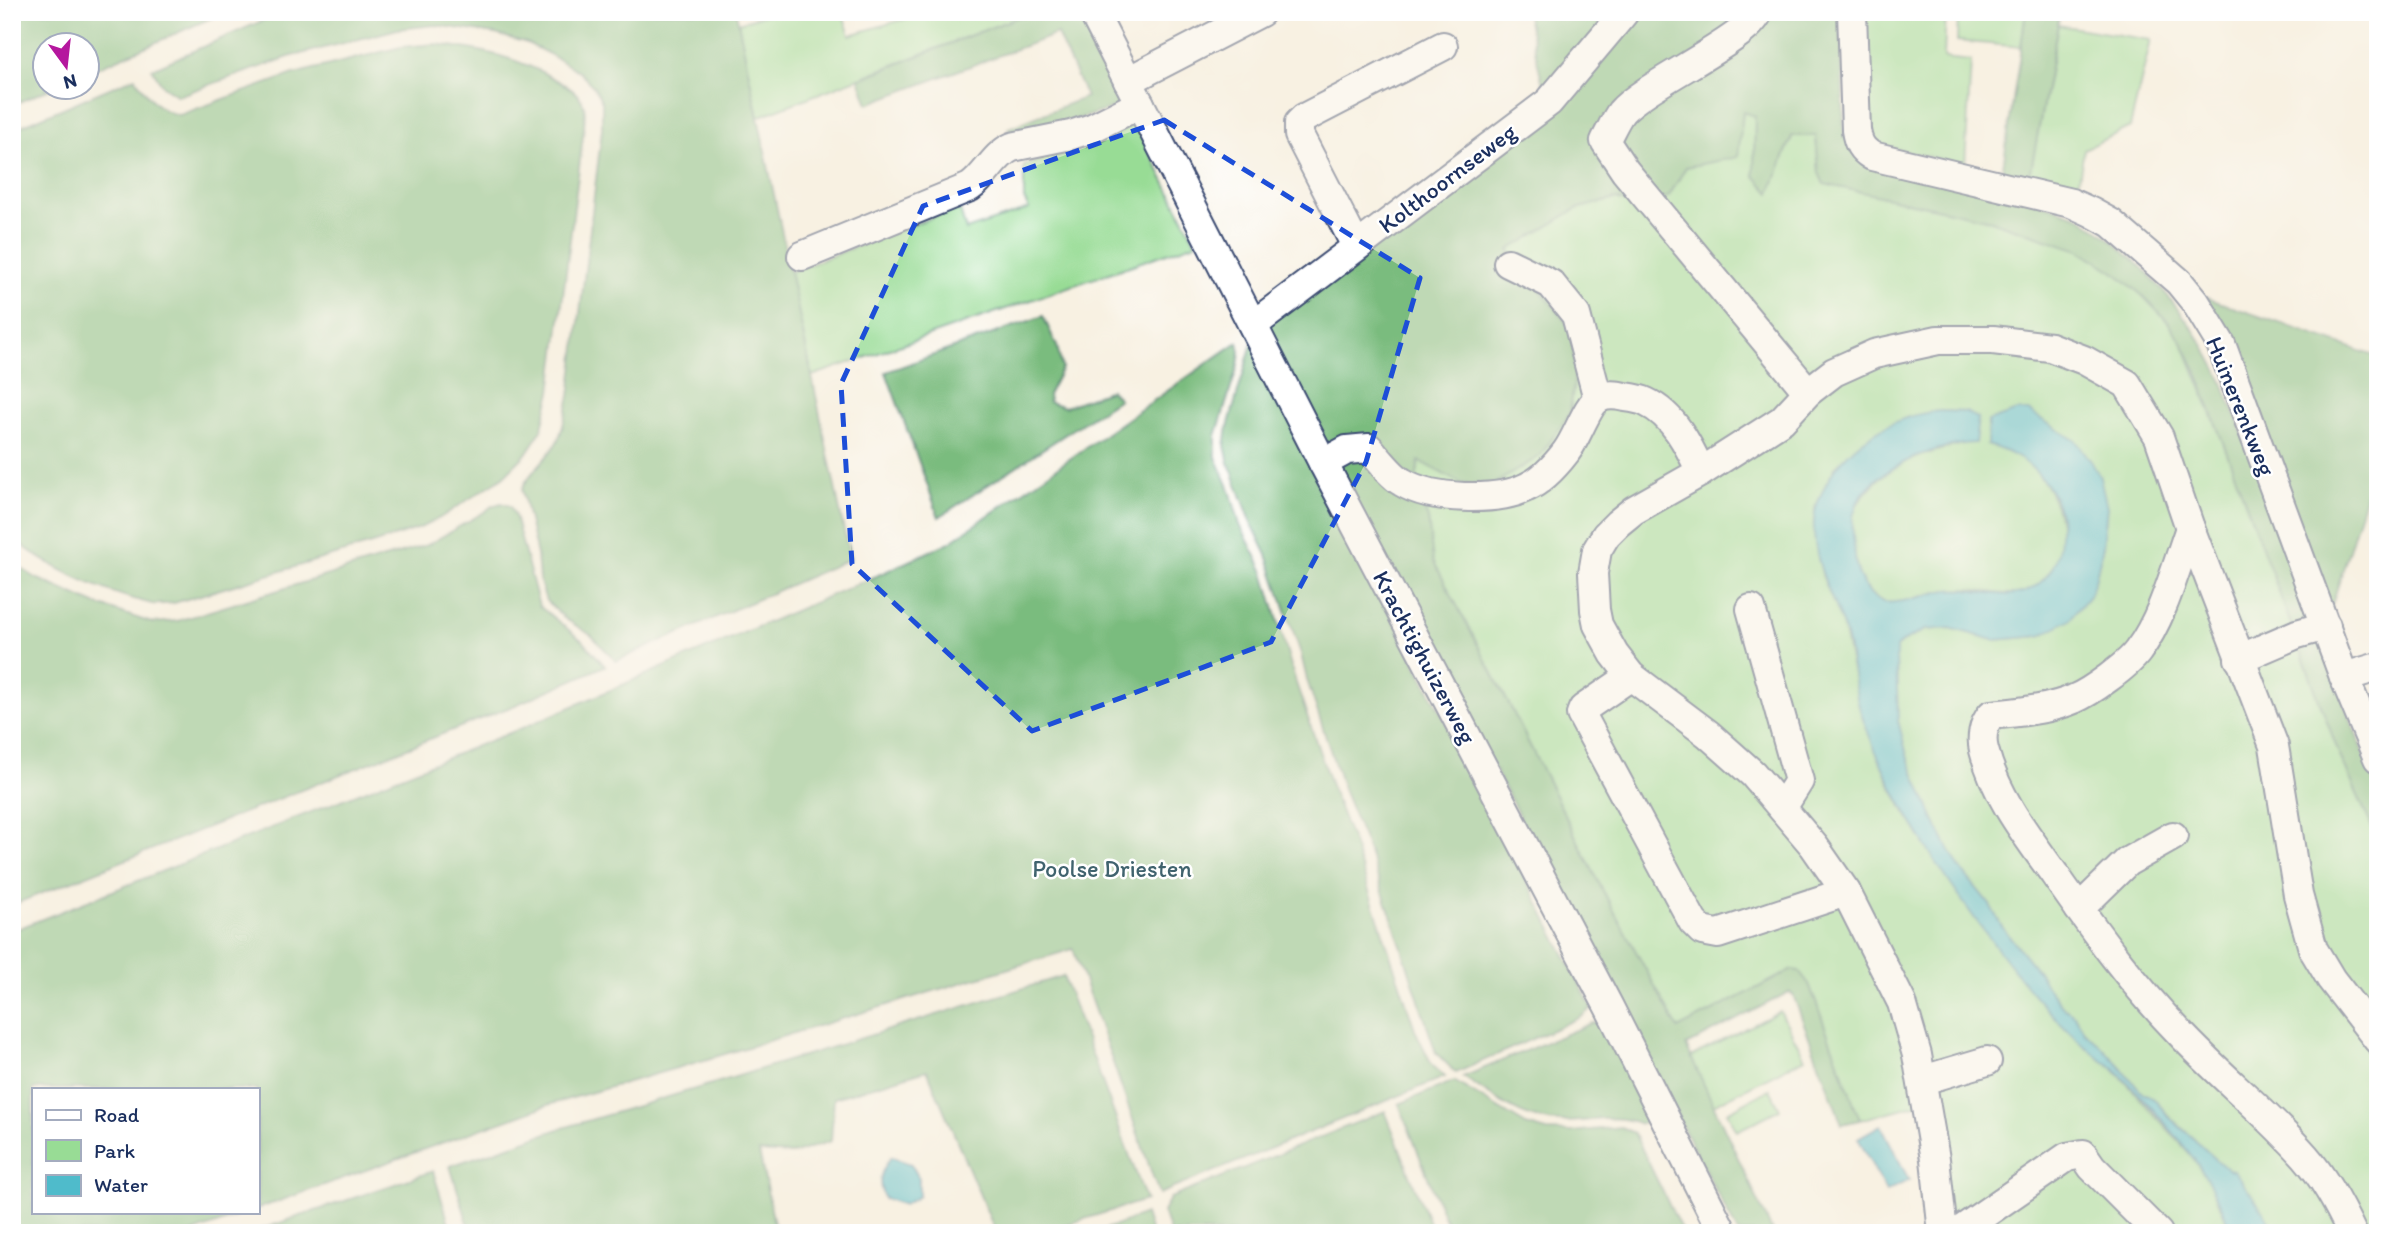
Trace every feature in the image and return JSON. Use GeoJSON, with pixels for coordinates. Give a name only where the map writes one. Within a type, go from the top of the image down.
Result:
{"type":"FeatureCollection","features":[{"type":"Feature","properties":{"kind":"street","name":"Krachtighuizerweg"},"geometry":{"type":"LineString","coordinates":[[1093,12],[1324,463],[1609,1007],[1723,1233]]}},
{"type":"Feature","properties":{"kind":"street"},"geometry":{"type":"LineString","coordinates":[[802,256],[970,187],[980,181],[1004,151],[1012,147],[1092,128],[1134,92],[1261,12]]}},
{"type":"Feature","properties":{"kind":"street"},"geometry":{"type":"LineString","coordinates":[[1758,12],[1752,23],[1731,38],[1648,89],[1621,113],[1605,141],[1625,171],[1808,392]]}},
{"type":"Feature","properties":{"kind":"street","name":"Huinerenkweg"},"geometry":{"type":"LineString","coordinates":[[1852,12],[1856,130],[1857,141],[1863,151],[1872,156],[2081,207],[2110,223],[2179,282],[2196,303],[2221,344],[2344,677],[2378,758]]}},
{"type":"Feature","properties":{"kind":"street","name":"Kolthoornseweg"},"geometry":{"type":"LineString","coordinates":[[1253,325],[1549,102],[1623,14]]}},
{"type":"Feature","properties":{"kind":"street"},"geometry":{"type":"LineString","coordinates":[[1356,246],[1299,135],[1299,123],[1443,46]]}},
{"type":"Feature","properties":{"kind":"street"},"geometry":{"type":"LineString","coordinates":[[1508,263],[1551,284],[1576,315],[1598,399]]}},
{"type":"Feature","properties":{"kind":"street"},"geometry":{"type":"LineString","coordinates":[[1943,1233],[1923,1080],[1902,1003],[1846,892],[1814,846],[1753,774],[1708,734],[1631,676],[1614,654],[1598,625],[1595,610],[1593,573],[1597,550],[1606,535],[1634,510],[1782,421],[1808,392],[1835,372],[1874,354],[1938,340],[1993,340],[2050,347],[2084,360],[2127,384],[2159,437],[2190,528],[2274,746],[2298,895],[2313,949],[2331,979],[2378,1040]]}},
{"type":"Feature","properties":{"kind":"street"},"geometry":{"type":"LineString","coordinates":[[1324,463],[1347,450],[1369,448],[1402,482],[1422,489],[1485,497],[1511,492],[1528,487],[1546,474],[1568,450],[1589,408],[1598,399],[1616,395],[1646,401],[1668,419],[1687,442],[1701,472]]}},
{"type":"Feature","properties":{"kind":"street"},"geometry":{"type":"LineString","coordinates":[[2190,528],[2156,619],[2137,653],[2102,682],[2074,699],[1991,715],[1984,724],[1984,748],[2006,803],[2079,909],[2141,990],[2178,1031],[2306,1157],[2337,1201],[2352,1233]]}},
{"type":"Feature","properties":{"kind":"street"},"geometry":{"type":"LineString","coordinates":[[1751,609],[1799,781],[1782,808]]}},
{"type":"Feature","properties":{"kind":"street"},"geometry":{"type":"LineString","coordinates":[[2239,659],[2297,634],[2326,626]]}},
{"type":"Feature","properties":{"kind":"street"},"geometry":{"type":"LineString","coordinates":[[2344,677],[2378,667]]}},
{"type":"Feature","properties":{"kind":"street"},"geometry":{"type":"LineString","coordinates":[[1631,676],[1583,709],[1581,714],[1693,922],[1702,931],[1718,934],[1846,892]]}},
{"type":"Feature","properties":{"kind":"street"},"geometry":{"type":"LineString","coordinates":[[2079,909],[2127,862],[2174,836]]}},
{"type":"Feature","properties":{"kind":"street"},"geometry":{"type":"LineString","coordinates":[[1923,1080],[1987,1061]]}},
{"type":"Feature","properties":{"kind":"street"},"geometry":{"type":"LineString","coordinates":[[1957,1233],[2067,1157],[2083,1154],[2092,1167],[2158,1233]]}},
{"type":"Feature","properties":{"kind":"highlighted area"},"geometry":{"type":"Polygon","coordinates":[[[1164,120],[1420,278],[1366,462],[1271,642],[1032,731],[852,564],[841,384],[923,206],[1164,120]]]}},
{"type":"Feature","properties":{"kind":"green space"},"geometry":{"type":"Polygon","coordinates":[[[12,12],[225,12],[102,66],[102,32],[32,32],[32,96],[12,105],[12,12]]]}},
{"type":"Feature","properties":{"kind":"green space"},"geometry":{"type":"Polygon","coordinates":[[[282,12],[736,12],[850,559],[616,661],[591,635],[567,620],[546,601],[539,579],[537,555],[522,490],[528,478],[558,440],[570,396],[602,129],[602,102],[594,87],[578,71],[527,43],[495,34],[435,25],[398,29],[289,57],[178,96],[163,86],[152,69],[282,12]]]}},
{"type":"Feature","properties":{"kind":"green space"},"geometry":{"type":"Polygon","coordinates":[[[773,12],[842,12],[850,35],[915,16],[915,12],[1031,12],[758,117],[738,23],[773,12]]]}},
{"type":"Feature","properties":{"kind":"green space"},"geometry":{"type":"Polygon","coordinates":[[[1031,12],[1078,12],[1124,105],[1012,139],[1008,128],[1086,97],[1057,34],[868,104],[859,79],[1031,12]]]}},
{"type":"Feature","properties":{"kind":"green space"},"geometry":{"type":"Polygon","coordinates":[[[1526,12],[1610,12],[1546,98],[1526,12]]]}},
{"type":"Feature","properties":{"kind":"green space"},"geometry":{"type":"Polygon","coordinates":[[[1630,12],[1841,12],[1844,136],[2078,216],[2100,231],[2142,268],[2179,310],[2210,356],[2222,380],[2378,792],[2378,840],[2340,756],[2196,370],[2183,343],[2168,322],[2142,295],[2113,271],[2079,250],[1987,219],[1824,184],[1819,173],[1816,136],[1792,136],[1770,193],[1754,175],[1755,116],[1743,112],[1738,157],[1686,167],[1669,196],[1643,206],[1615,199],[1576,209],[1509,250],[1572,330],[1575,374],[1570,413],[1540,456],[1494,484],[1462,484],[1419,461],[1415,487],[1428,519],[1433,560],[1602,889],[1678,1029],[1792,970],[1799,971],[1809,984],[1860,1120],[1842,1124],[1793,995],[1789,992],[1686,1046],[1773,1233],[1738,1233],[1261,324],[1434,204],[1630,12]]]}},
{"type":"Feature","properties":{"kind":"green space"},"geometry":{"type":"Polygon","coordinates":[[[1862,12],[1946,12],[1944,58],[1971,61],[1965,165],[1874,144],[1867,137],[1862,12]]]}},
{"type":"Feature","properties":{"kind":"green space"},"geometry":{"type":"Polygon","coordinates":[[[1958,12],[2026,12],[2021,47],[1957,41],[1958,12]]]}},
{"type":"Feature","properties":{"kind":"green space"},"geometry":{"type":"Polygon","coordinates":[[[2026,12],[2060,12],[2029,181],[2002,174],[2026,12]]]}},
{"type":"Feature","properties":{"kind":"green space"},"geometry":{"type":"Polygon","coordinates":[[[2058,25],[2151,40],[2130,127],[2084,149],[2077,192],[2029,181],[2058,25]]]}},
{"type":"Feature","properties":{"kind":"green space"},"geometry":{"type":"Polygon","coordinates":[[[435,44],[467,48],[513,60],[542,72],[573,90],[585,108],[551,392],[541,431],[525,455],[503,477],[420,528],[174,603],[152,604],[116,594],[59,569],[25,547],[12,536],[12,130],[77,102],[102,102],[102,91],[135,77],[159,106],[179,115],[294,74],[401,47],[435,44]]]}},
{"type":"Feature","properties":{"kind":"green space"},"geometry":{"type":"Polygon","coordinates":[[[1743,112],[1755,116],[1754,175],[1770,192],[1793,135],[1816,136],[1819,173],[1824,184],[1987,219],[2079,250],[2113,271],[2142,295],[2168,322],[2183,343],[2238,480],[2340,756],[2378,840],[2378,1233],[2277,1233],[2233,1171],[2228,1171],[2155,1100],[2142,1092],[2046,986],[2040,974],[2002,927],[1990,905],[1959,867],[1938,829],[1908,759],[1898,721],[1896,648],[1900,643],[1925,630],[1950,628],[1994,640],[2040,636],[2095,581],[2103,546],[2107,507],[2076,441],[2028,411],[1987,445],[2026,462],[2039,475],[2056,508],[2060,545],[2056,562],[2046,577],[2031,589],[2016,594],[2000,594],[1958,589],[1909,600],[1885,602],[1874,596],[1861,579],[1854,550],[1853,513],[1856,506],[1874,483],[1897,466],[1937,451],[1975,443],[1966,412],[1940,411],[1908,417],[1873,434],[1836,466],[1815,508],[1822,575],[1842,623],[1862,716],[1889,782],[1906,814],[1986,933],[2037,998],[2089,1050],[2112,1067],[2191,1155],[2211,1185],[2235,1233],[1950,1233],[1933,1100],[1860,1120],[1809,984],[1792,970],[1678,1029],[1602,889],[1510,706],[1432,560],[1428,519],[1415,487],[1419,460],[1462,484],[1509,250],[1576,209],[1615,199],[1644,206],[1669,196],[1686,167],[1737,157],[1743,112]]]}},
{"type":"Feature","properties":{"kind":"green space"},"geometry":{"type":"Polygon","coordinates":[[[1135,123],[1196,243],[812,376],[790,272],[959,207],[966,230],[1029,209],[1024,199],[1024,166],[1135,123]]]}},
{"type":"Feature","properties":{"kind":"green space"},"geometry":{"type":"Polygon","coordinates":[[[2201,296],[2378,357],[2378,456],[2331,608],[2201,296]]]}},
{"type":"Feature","properties":{"kind":"green space"},"geometry":{"type":"Polygon","coordinates":[[[1043,316],[1057,346],[1062,368],[1048,395],[1049,402],[1065,407],[1111,390],[1119,399],[939,517],[886,372],[1043,316]]]}},
{"type":"Feature","properties":{"kind":"green space"},"geometry":{"type":"Polygon","coordinates":[[[1253,340],[1592,1008],[1581,1017],[1456,1073],[1436,1053],[1367,847],[1344,792],[1267,555],[1229,463],[1225,446],[1228,427],[1253,340]]]}},
{"type":"Feature","properties":{"kind":"green space","name":"Poolse Driesten"},"geometry":{"type":"Polygon","coordinates":[[[1238,342],[1238,365],[1216,436],[1216,457],[1229,487],[1240,525],[1264,572],[1296,683],[1416,1032],[1432,1065],[1445,1077],[1159,1194],[1073,949],[548,1105],[259,1208],[259,1088],[32,1088],[32,1214],[244,1214],[192,1233],[12,1233],[12,931],[522,728],[950,542],[1238,342]]]}},
{"type":"Feature","properties":{"kind":"green space"},"geometry":{"type":"Polygon","coordinates":[[[501,503],[510,506],[515,516],[539,606],[584,642],[605,666],[513,706],[12,905],[12,562],[36,578],[95,604],[152,623],[177,621],[427,545],[501,503]]]}},
{"type":"Feature","properties":{"kind":"green space"},"geometry":{"type":"Polygon","coordinates":[[[1063,976],[1146,1200],[1039,1233],[996,1233],[927,1070],[834,1098],[831,1141],[792,1154],[759,1152],[776,1233],[471,1233],[450,1166],[556,1130],[1063,976]]]}},
{"type":"Feature","properties":{"kind":"green space"},"geometry":{"type":"Polygon","coordinates":[[[1780,1011],[1805,1058],[1700,1112],[1675,1065],[1780,1011]]]}},
{"type":"Feature","properties":{"kind":"green space"},"geometry":{"type":"Polygon","coordinates":[[[1605,1022],[1651,1120],[1640,1124],[1619,1119],[1560,1122],[1537,1119],[1504,1104],[1463,1077],[1592,1023],[1605,1022]]]}},
{"type":"Feature","properties":{"kind":"green space"},"geometry":{"type":"Polygon","coordinates":[[[1454,1081],[1526,1125],[1547,1131],[1571,1132],[1621,1127],[1634,1133],[1683,1233],[1450,1233],[1399,1104],[1454,1081]]]}},
{"type":"Feature","properties":{"kind":"green space"},"geometry":{"type":"Polygon","coordinates":[[[1770,1089],[1780,1109],[1737,1131],[1727,1112],[1770,1089]]]}},
{"type":"Feature","properties":{"kind":"green space"},"geometry":{"type":"Polygon","coordinates":[[[1385,1111],[1433,1233],[1170,1233],[1163,1212],[1170,1198],[1385,1111]]]}},
{"type":"Feature","properties":{"kind":"green space"},"geometry":{"type":"Polygon","coordinates":[[[433,1171],[452,1233],[250,1233],[433,1171]]]}},
{"type":"Feature","properties":{"kind":"green space"},"geometry":{"type":"Polygon","coordinates":[[[1145,1214],[1151,1233],[1095,1233],[1145,1214]]]}},
{"type":"Feature","properties":{"kind":"water"},"geometry":{"type":"Polygon","coordinates":[[[1940,411],[1966,412],[1978,418],[1975,443],[1923,454],[1888,471],[1873,482],[1855,509],[1853,533],[1857,570],[1865,588],[1880,601],[1903,601],[1957,589],[2001,594],[2022,593],[2044,579],[2053,567],[2058,552],[2060,515],[2052,493],[2025,462],[1987,445],[1988,421],[2017,411],[2028,411],[2076,441],[2100,477],[2107,507],[2103,546],[2095,581],[2089,596],[2070,619],[2040,636],[1994,640],[1950,628],[1925,630],[1900,643],[1896,648],[1898,721],[1908,759],[1938,829],[1959,867],[1990,905],[2002,927],[2040,974],[2046,986],[2142,1092],[2155,1100],[2168,1116],[2228,1170],[2233,1171],[2277,1233],[2235,1233],[2204,1174],[2173,1132],[2110,1065],[2088,1049],[2027,986],[1966,907],[1926,847],[1876,752],[1859,707],[1845,633],[1818,559],[1814,533],[1815,512],[1832,474],[1856,446],[1887,426],[1904,419],[1940,411]]]}},
{"type":"Feature","properties":{"kind":"water"},"geometry":{"type":"Polygon","coordinates":[[[1881,1125],[1909,1180],[1886,1192],[1858,1138],[1881,1125]]]}},
{"type":"Feature","properties":{"kind":"water"},"geometry":{"type":"Polygon","coordinates":[[[891,1157],[911,1164],[919,1178],[919,1196],[904,1205],[884,1198],[882,1192],[881,1177],[891,1157]]]}}]}
